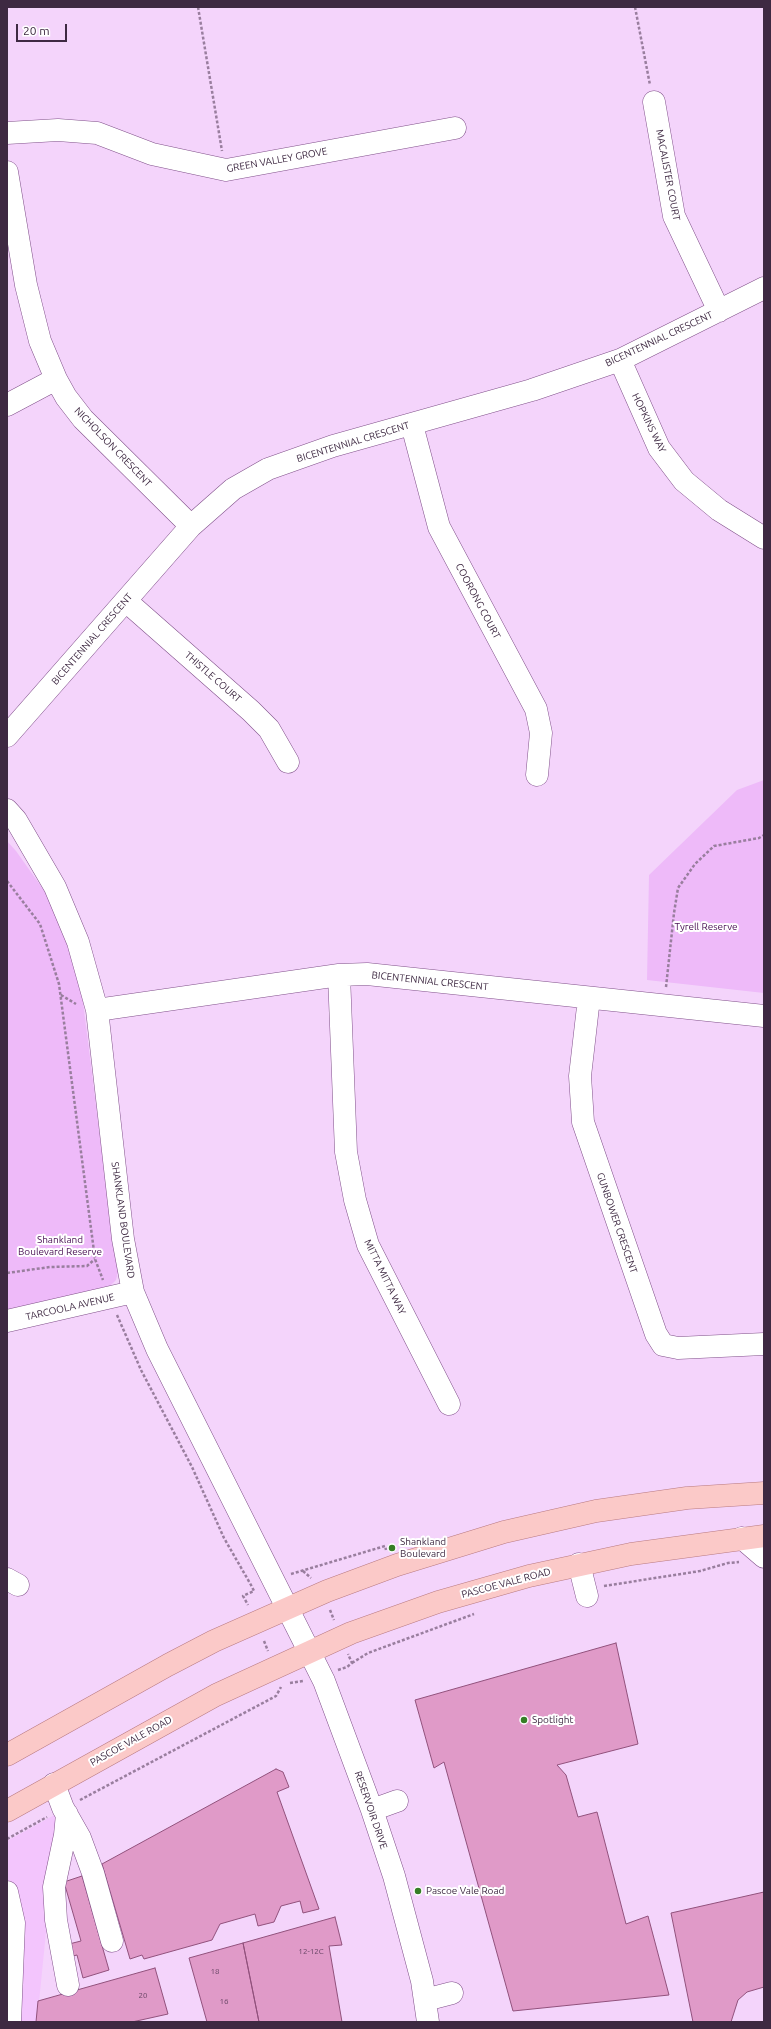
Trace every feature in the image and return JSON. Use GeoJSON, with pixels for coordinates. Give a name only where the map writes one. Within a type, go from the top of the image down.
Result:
{"type":"FeatureCollection","features":[{"type":"Feature","properties":{"kind":"main road"},"geometry":{"type":"LineString","coordinates":[[7,1756],[168,1665],[288,1608],[340,1586],[397,1565],[475,1540],[535,1524],[596,1511],[657,1501],[759,1497]]}},
{"type":"Feature","properties":{"kind":"main road","name":"PASCOE VALE ROAD"},"geometry":{"type":"LineString","coordinates":[[7,1810],[216,1695],[351,1633],[438,1602],[529,1576],[579,1564],[631,1554],[764,1536]]}},
{"type":"Feature","properties":{"kind":"street","name":"MACALISTER COURT"},"geometry":{"type":"LineString","coordinates":[[654,102],[674,216],[719,311]]}},
{"type":"Feature","properties":{"kind":"street","name":"GREEN VALLEY GROVE"},"geometry":{"type":"LineString","coordinates":[[7,134],[58,130],[97,133],[152,154],[226,170],[455,128]]}},
{"type":"Feature","properties":{"kind":"street","name":"NICHOLSON CRESCENT"},"geometry":{"type":"LineString","coordinates":[[7,172],[26,286],[40,341],[56,380],[66,397],[83,419],[191,526]]}},
{"type":"Feature","properties":{"kind":"street","name":"BICENTENNIAL CRESCENT"},"geometry":{"type":"LineString","coordinates":[[7,736],[191,526],[233,489],[268,469],[333,446],[532,390],[620,360],[764,288]]}},
{"type":"Feature","properties":{"kind":"street","name":"HOPKINS WAY"},"geometry":{"type":"LineString","coordinates":[[620,360],[659,448],[684,481],[719,510],[764,538]]}},
{"type":"Feature","properties":{"kind":"street"},"geometry":{"type":"LineString","coordinates":[[7,405],[56,380]]}},
{"type":"Feature","properties":{"kind":"street","name":"COORONG COURT"},"geometry":{"type":"LineString","coordinates":[[412,425],[439,527],[536,709],[541,733],[536,775]]}},
{"type":"Feature","properties":{"kind":"street","name":"THISTLE COURT"},"geometry":{"type":"LineString","coordinates":[[126,600],[252,711],[269,729],[288,762]]}},
{"type":"Feature","properties":{"kind":"street","name":"SHANKLAND BOULEVARD"},"geometry":{"type":"LineString","coordinates":[[7,810],[16,820],[55,887],[78,942],[97,1010],[123,1239],[133,1292],[157,1349],[288,1608]]}},
{"type":"Feature","properties":{"kind":"street","name":"SHANKLAND BOULEVARD"},"geometry":{"type":"LineString","coordinates":[[7,822],[25,837]]}},
{"type":"Feature","properties":{"kind":"street","name":"BICENTENNIAL CRESCENT"},"geometry":{"type":"LineString","coordinates":[[97,1010],[339,975],[367,974],[764,1016]]}},
{"type":"Feature","properties":{"kind":"street","name":"MITTA MITTA WAY"},"geometry":{"type":"LineString","coordinates":[[339,975],[346,1152],[355,1200],[368,1245],[449,1404]]}},
{"type":"Feature","properties":{"kind":"street","name":"GUNBOWER CRESCENT"},"geometry":{"type":"LineString","coordinates":[[589,998],[580,1076],[583,1122],[656,1334],[663,1345],[678,1348],[764,1344]]}},
{"type":"Feature","properties":{"kind":"street","name":"TARCOOLA AVENUE"},"geometry":{"type":"LineString","coordinates":[[7,1321],[133,1292]]}},
{"type":"Feature","properties":{"kind":"street"},"geometry":{"type":"LineString","coordinates":[[742,1538],[764,1557]]}},
{"type":"Feature","properties":{"kind":"street"},"geometry":{"type":"LineString","coordinates":[[579,1564],[586,1592]]}},
{"type":"Feature","properties":{"kind":"street","name":"RESERVOIR DRIVE"},"geometry":{"type":"LineString","coordinates":[[288,1608],[324,1681],[372,1810],[401,1900],[422,1981],[428,2022]]}},
{"type":"Feature","properties":{"kind":"street"},"geometry":{"type":"LineString","coordinates":[[54,1784],[67,1814],[80,1838],[93,1873],[112,1941]]}},
{"type":"Feature","properties":{"kind":"street"},"geometry":{"type":"LineString","coordinates":[[372,1810],[397,1801]]}},
{"type":"Feature","properties":{"kind":"street"},"geometry":{"type":"LineString","coordinates":[[67,1814],[65,1835],[54,1887],[56,1920],[68,1985]]}},
{"type":"Feature","properties":{"kind":"street"},"geometry":{"type":"LineString","coordinates":[[7,1892],[14,1923],[10,2022]]}},
{"type":"Feature","properties":{"kind":"street"},"geometry":{"type":"LineString","coordinates":[[425,2000],[452,1993]]}},
{"type":"Feature","properties":{"kind":"path"},"geometry":{"type":"LineString","coordinates":[[198,7],[212,98],[226,170]]}},
{"type":"Feature","properties":{"kind":"path"},"geometry":{"type":"LineString","coordinates":[[635,7],[654,102]]}},
{"type":"Feature","properties":{"kind":"path"},"geometry":{"type":"LineString","coordinates":[[664,1005],[678,888],[695,864],[714,846],[759,838],[764,835]]}},
{"type":"Feature","properties":{"kind":"path"},"geometry":{"type":"LineString","coordinates":[[7,881],[40,924],[59,984],[95,1259],[109,1297],[141,1370],[192,1468],[224,1538],[254,1591]]}},
{"type":"Feature","properties":{"kind":"path"},"geometry":{"type":"LineString","coordinates":[[7,1273],[50,1267],[87,1266],[95,1259]]}},
{"type":"Feature","properties":{"kind":"path"},"geometry":{"type":"LineString","coordinates":[[256,1622],[243,1596],[298,1570],[303,1571],[385,1546],[386,1550],[392,1548]]}},
{"type":"Feature","properties":{"kind":"path"},"geometry":{"type":"LineString","coordinates":[[586,1592],[700,1571],[728,1563],[742,1562]]}},
{"type":"Feature","properties":{"kind":"path"},"geometry":{"type":"LineString","coordinates":[[352,1663],[368,1653],[479,1611]]}},
{"type":"Feature","properties":{"kind":"shaded area"},"geometry":{"type":"Polygon","coordinates":[[[58,1813],[37,2022],[7,2022],[7,1841],[58,1813]]]}},
{"type":"Feature","properties":{"kind":"green space","name":"Tyrell Reserve"},"geometry":{"type":"Polygon","coordinates":[[[764,780],[764,993],[647,980],[649,875],[737,790],[764,780]]]}},
{"type":"Feature","properties":{"kind":"green space","name":"Shankland Boulevard Reserve"},"geometry":{"type":"Polygon","coordinates":[[[7,841],[16,851],[48,896],[69,945],[82,994],[114,1248],[119,1268],[116,1280],[106,1290],[7,1313],[7,841]]]}},
{"type":"Feature","properties":{"kind":"building"},"geometry":{"type":"Polygon","coordinates":[[[616,1643],[638,1744],[557,1765],[566,1775],[578,1817],[597,1812],[626,1924],[648,1916],[669,1995],[513,2011],[444,1762],[434,1768],[415,1700],[616,1643]]]}},
{"type":"Feature","properties":{"kind":"building"},"geometry":{"type":"Polygon","coordinates":[[[276,1769],[283,1772],[289,1787],[277,1792],[319,1909],[303,1913],[300,1901],[281,1906],[274,1922],[258,1926],[255,1914],[220,1924],[212,1940],[144,1959],[142,1955],[130,1959],[102,1864],[276,1769]]]}},
{"type":"Feature","properties":{"kind":"building"},"geometry":{"type":"Polygon","coordinates":[[[82,1876],[109,1970],[83,1978],[77,1955],[73,1956],[69,1944],[81,1941],[64,1882],[82,1876]]]}},
{"type":"Feature","properties":{"kind":"building"},"geometry":{"type":"Polygon","coordinates":[[[764,1892],[764,1987],[747,1992],[738,2000],[731,2022],[693,2022],[671,1913],[764,1892]]]}},
{"type":"Feature","properties":{"kind":"building"},"geometry":{"type":"Polygon","coordinates":[[[335,1917],[342,1945],[329,1946],[342,2022],[259,2022],[243,1943],[335,1917]]]}},
{"type":"Feature","properties":{"kind":"building"},"geometry":{"type":"Polygon","coordinates":[[[243,1943],[259,2022],[207,2022],[189,1958],[243,1943]]]}},
{"type":"Feature","properties":{"kind":"building"},"geometry":{"type":"Polygon","coordinates":[[[155,1968],[168,2014],[132,2022],[36,2022],[38,2001],[155,1968]]]}},
{"type":"Feature","properties":{"kind":"place","name":"Shankland Boulevard"},"geometry":{"type":"Point","coordinates":[392,1548]}},
{"type":"Feature","properties":{"kind":"place","name":"Spotlight"},"geometry":{"type":"Point","coordinates":[524,1720]}},
{"type":"Feature","properties":{"kind":"place","name":"Pascoe Vale Road"},"geometry":{"type":"Point","coordinates":[418,1891]}}]}
